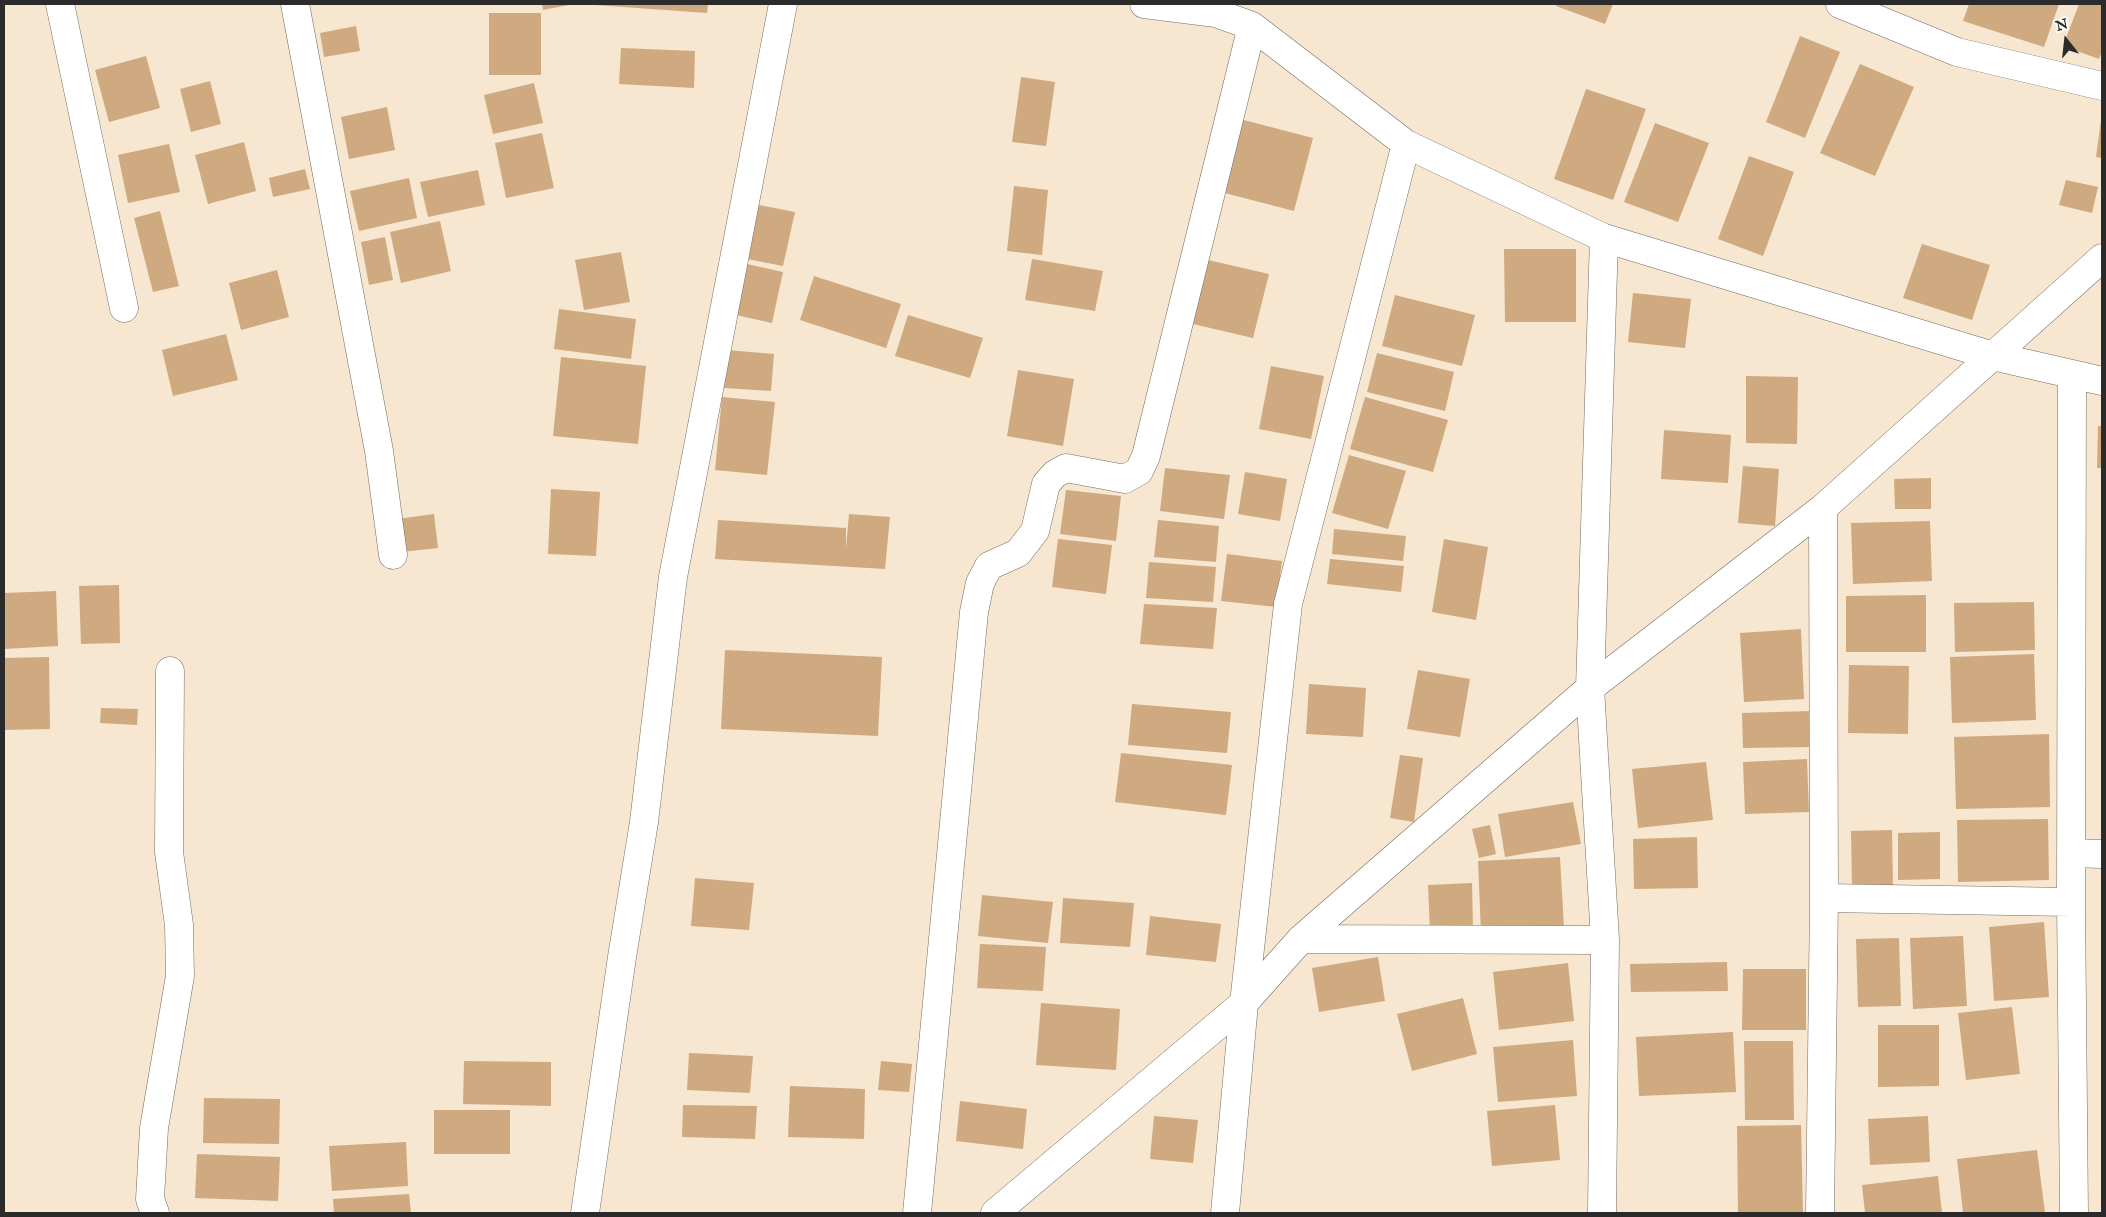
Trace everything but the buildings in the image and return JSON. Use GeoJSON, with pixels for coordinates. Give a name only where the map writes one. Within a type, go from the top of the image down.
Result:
{"type":"FeatureCollection","features":[{"type":"Feature","properties":{"kind":"street"},"geometry":{"type":"LineString","coordinates":[[60,4],[124,308]]}},
{"type":"Feature","properties":{"kind":"street"},"geometry":{"type":"LineString","coordinates":[[295,4],[378,451],[393,555]]}},
{"type":"Feature","properties":{"kind":"street"},"geometry":{"type":"LineString","coordinates":[[586,1213],[622,957],[644,822],[673,576],[783,4]]}},
{"type":"Feature","properties":{"kind":"street"},"geometry":{"type":"LineString","coordinates":[[1144,4],[1218,9],[1252,26],[1406,144],[1604,238],[1993,356],[2102,381]]}},
{"type":"Feature","properties":{"kind":"street"},"geometry":{"type":"LineString","coordinates":[[1840,4],[1957,52],[2102,86]]}},
{"type":"Feature","properties":{"kind":"street"},"geometry":{"type":"LineString","coordinates":[[918,1213],[973,622],[980,583],[990,566],[1018,553],[1035,531],[1046,484],[1055,474],[1066,468],[1125,479],[1139,471],[1146,456],[1252,26]]}},
{"type":"Feature","properties":{"kind":"street"},"geometry":{"type":"LineString","coordinates":[[1224,1213],[1244,1003],[1288,604],[1406,144]]}},
{"type":"Feature","properties":{"kind":"street"},"geometry":{"type":"LineString","coordinates":[[1602,1213],[1605,940],[1590,688],[1604,238]]}},
{"type":"Feature","properties":{"kind":"street"},"geometry":{"type":"LineString","coordinates":[[995,1213],[1244,1003],[1301,939],[1590,688],[1822,508],[2102,258]]}},
{"type":"Feature","properties":{"kind":"street"},"geometry":{"type":"LineString","coordinates":[[2072,375],[2071,902],[2074,1213]]}},
{"type":"Feature","properties":{"kind":"street"},"geometry":{"type":"LineString","coordinates":[[1820,1213],[1824,898],[1822,508]]}},
{"type":"Feature","properties":{"kind":"street"},"geometry":{"type":"LineString","coordinates":[[155,1213],[150,1199],[154,1128],[180,976],[179,925],[169,852],[170,671]]}},
{"type":"Feature","properties":{"kind":"street"},"geometry":{"type":"LineString","coordinates":[[2071,853],[2102,854]]}},
{"type":"Feature","properties":{"kind":"street"},"geometry":{"type":"LineString","coordinates":[[1824,898],[2071,902]]}},
{"type":"Feature","properties":{"kind":"street"},"geometry":{"type":"LineString","coordinates":[[1301,939],[1605,940]]}}]}
